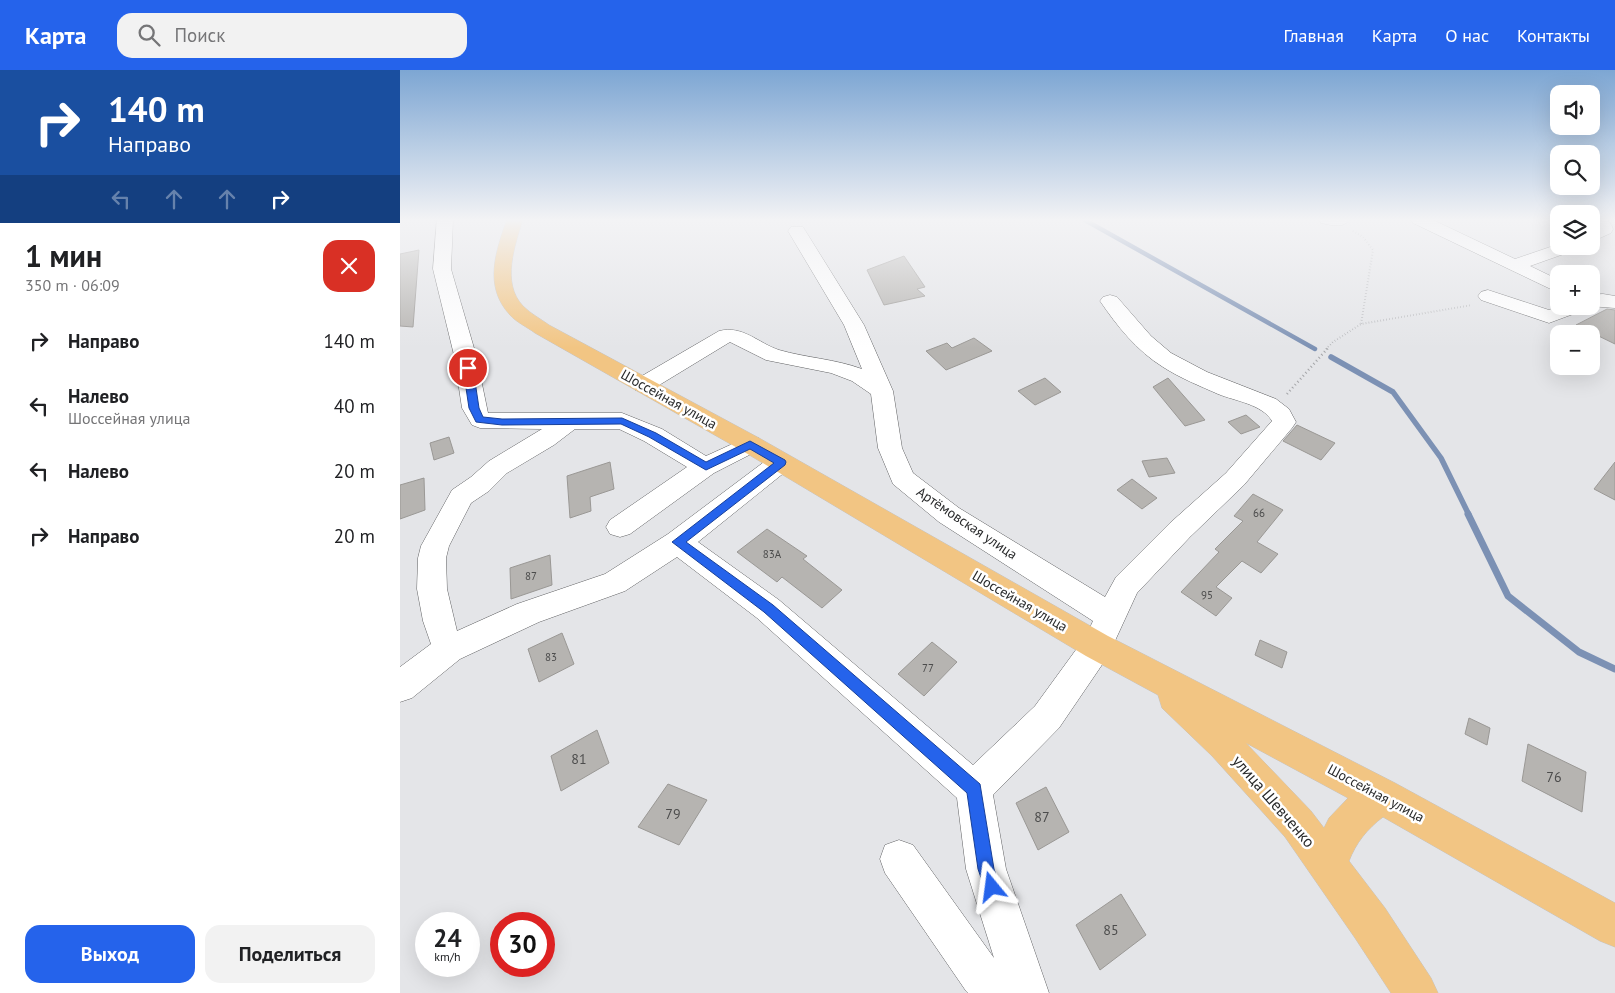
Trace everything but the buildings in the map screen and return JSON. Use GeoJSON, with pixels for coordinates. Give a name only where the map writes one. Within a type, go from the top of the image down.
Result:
{"type":"FeatureCollection","features":[{"type":"Feature","properties":{"kind":"main road","name":"Шоссейная улица"},"geometry":{"type":"LineString","coordinates":[[503,262],[503,284],[508,298],[517,310],[542,329],[781,462],[1104,631],[1148,673],[1382,796],[1609,928]]}},
{"type":"Feature","properties":{"kind":"main road","name":"улица Шевченко"},"geometry":{"type":"LineString","coordinates":[[1148,673],[1224,744],[1298,824],[1370,923],[1416,993]]}},
{"type":"Feature","properties":{"kind":"main road"},"geometry":{"type":"LineString","coordinates":[[1328,864],[1342,831],[1362,810],[1382,796]]}},
{"type":"Feature","properties":{"kind":"street"},"geometry":{"type":"LineString","coordinates":[[442,262],[442,269],[465,355],[474,408],[480,420],[502,422],[622,421],[653,435],[706,467]]}},
{"type":"Feature","properties":{"kind":"street","name":"Артёмовская улица"},"geometry":{"type":"LineString","coordinates":[[816,262],[854,325],[882,392],[890,448],[902,478],[1104,631]]}},
{"type":"Feature","properties":{"kind":"street"},"geometry":{"type":"LineString","coordinates":[[1508,262],[1550,283]]}},
{"type":"Feature","properties":{"kind":"street"},"geometry":{"type":"LineString","coordinates":[[1514,265],[1522,262]]}},
{"type":"Feature","properties":{"kind":"street"},"geometry":{"type":"LineString","coordinates":[[1488,296],[1550,317],[1555,315]]}},
{"type":"Feature","properties":{"kind":"street"},"geometry":{"type":"LineString","coordinates":[[1600,300],[1615,302]]}},
{"type":"Feature","properties":{"kind":"street"},"geometry":{"type":"LineString","coordinates":[[974,789],[1047,717],[1104,631],[1126,585],[1180,530],[1235,480],[1284,422],[1275,408],[1227,390],[1188,372],[1156,352],[1110,301]]}},
{"type":"Feature","properties":{"kind":"street"},"geometry":{"type":"LineString","coordinates":[[643,385],[726,335],[734,335],[774,355],[837,367],[860,376],[882,392]]}},
{"type":"Feature","properties":{"kind":"street"},"geometry":{"type":"LineString","coordinates":[[449,649],[438,622],[432,589],[432,558],[435,546],[461,497],[480,484],[498,466],[545,439],[570,421]]}},
{"type":"Feature","properties":{"kind":"street"},"geometry":{"type":"LineString","coordinates":[[620,527],[706,467],[750,444]]}},
{"type":"Feature","properties":{"kind":"street"},"geometry":{"type":"LineString","coordinates":[[400,687],[449,649],[528,613],[614,583],[678,542],[781,462]]}},
{"type":"Feature","properties":{"kind":"street"},"geometry":{"type":"LineString","coordinates":[[678,542],[768,609],[974,789],[986,869],[1027,993]]}},
{"type":"Feature","properties":{"kind":"street"},"geometry":{"type":"LineString","coordinates":[[899,859],[981,976],[998,993]]}},
{"type":"Feature","properties":{"kind":"path"},"geometry":{"type":"LineString","coordinates":[[1361,324],[1370,262]]}},
{"type":"Feature","properties":{"kind":"path"},"geometry":{"type":"LineString","coordinates":[[1275,408],[1333,342],[1361,324],[1454,309],[1472,305],[1488,296]]}},
{"type":"Feature","properties":{"kind":"waterway"},"geometry":{"type":"LineString","coordinates":[[1160,262],[1315,349]]}},
{"type":"Feature","properties":{"kind":"waterway"},"geometry":{"type":"LineString","coordinates":[[1331,357],[1393,392],[1441,458],[1469,515]]}},
{"type":"Feature","properties":{"kind":"waterway"},"geometry":{"type":"LineString","coordinates":[[1468,514],[1508,596],[1579,652],[1615,669]]}},
{"type":"Feature","properties":{"kind":"route"},"geometry":{"type":"LineString","coordinates":[[468,368],[474,408],[480,420],[502,422],[622,421],[653,435],[706,467],[750,444],[781,462],[678,542],[768,609],[974,789],[986,869],[992,887]]}}]}
